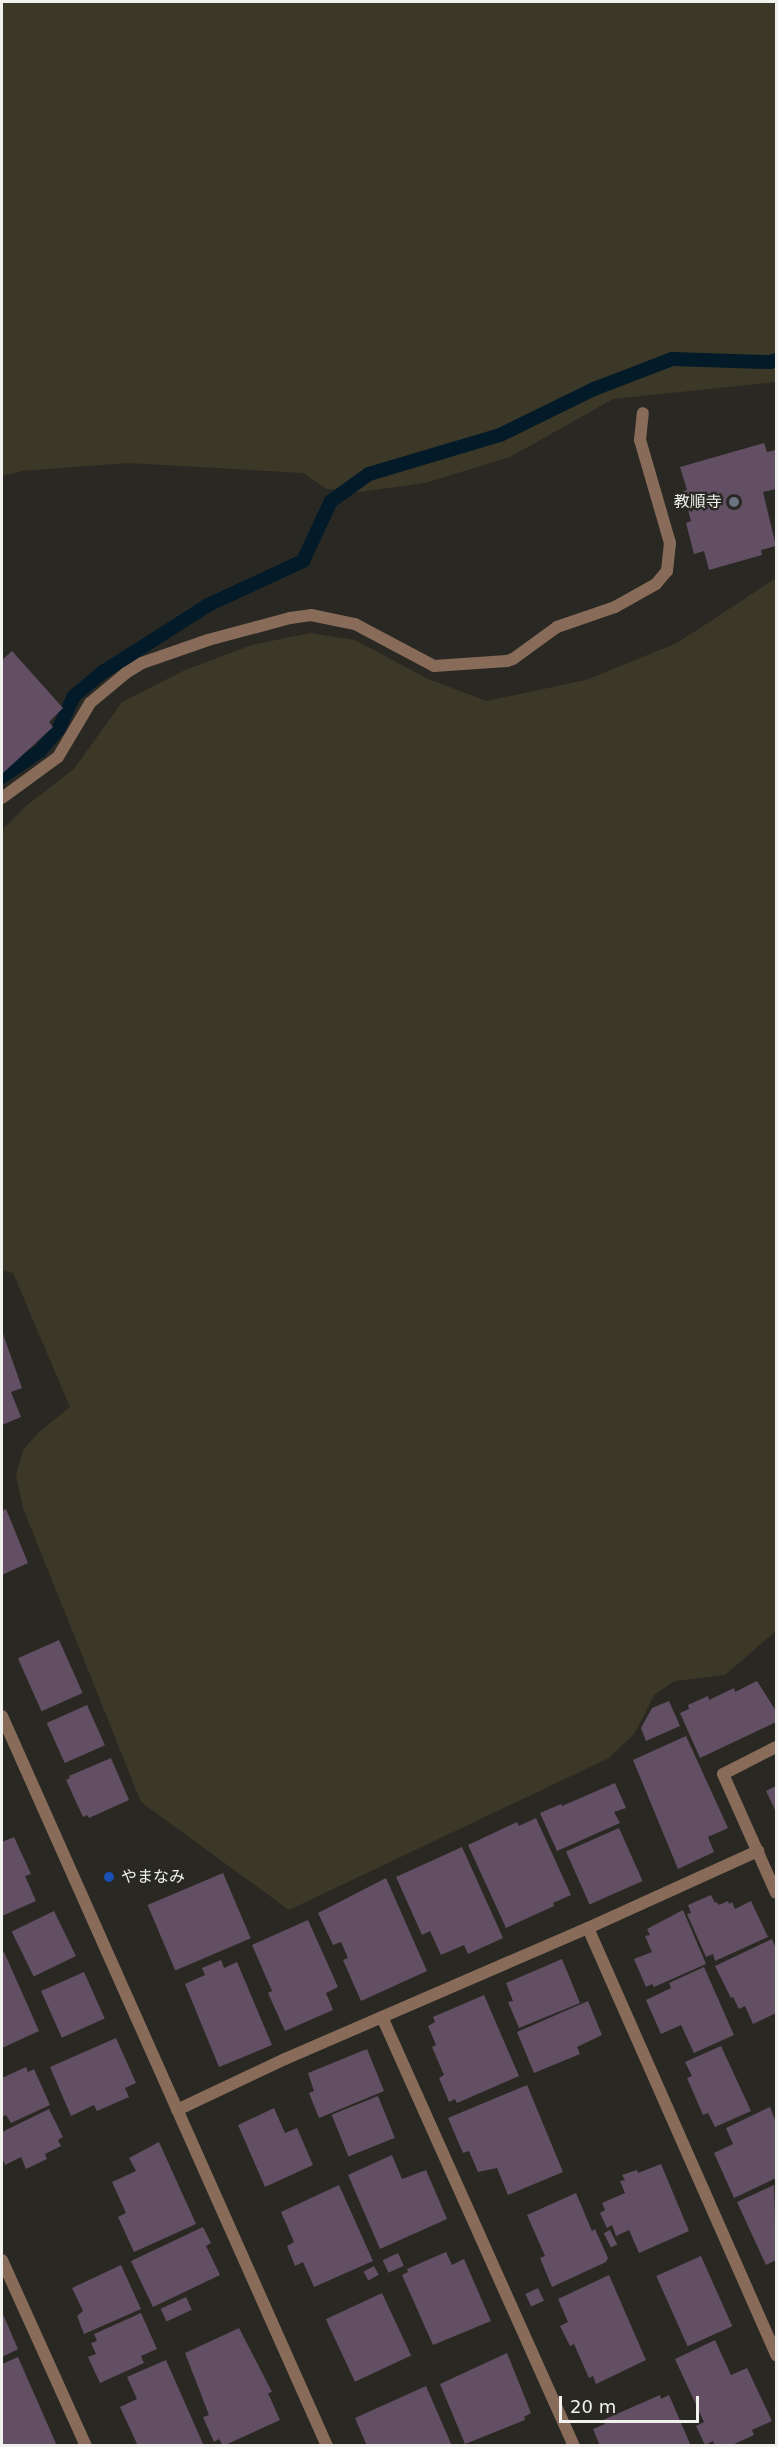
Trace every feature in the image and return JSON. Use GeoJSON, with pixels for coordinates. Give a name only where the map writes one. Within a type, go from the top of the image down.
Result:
{"type":"FeatureCollection","features":[{"type":"Feature","properties":{"kind":"street"},"geometry":{"type":"LineString","coordinates":[[2,798],[58,757],[90,703],[126,673],[142,663],[208,640],[290,618],[311,615],[355,624],[434,666],[507,661],[556,627],[615,607],[656,584],[667,571],[670,543],[640,440],[643,413]]}},
{"type":"Feature","properties":{"kind":"street"},"geometry":{"type":"LineString","coordinates":[[2,1716],[327,2445]]}},
{"type":"Feature","properties":{"kind":"street"},"geometry":{"type":"LineString","coordinates":[[777,1747],[723,1774],[777,1893]]}},
{"type":"Feature","properties":{"kind":"street"},"geometry":{"type":"LineString","coordinates":[[177,2110],[758,1851]]}},
{"type":"Feature","properties":{"kind":"street"},"geometry":{"type":"LineString","coordinates":[[588,1928],[777,2355]]}},
{"type":"Feature","properties":{"kind":"street"},"geometry":{"type":"LineString","coordinates":[[382,2017],[574,2445]]}},
{"type":"Feature","properties":{"kind":"street"},"geometry":{"type":"LineString","coordinates":[[2,2260],[86,2445]]}},
{"type":"Feature","properties":{"kind":"shaded area"},"geometry":{"type":"Polygon","coordinates":[[[2,2],[776,2],[776,382],[613,399],[510,457],[425,483],[360,492],[327,489],[303,473],[128,463],[22,471],[2,476],[2,2]]]}},
{"type":"Feature","properties":{"kind":"shaded area"},"geometry":{"type":"Polygon","coordinates":[[[776,578],[776,1631],[725,1675],[675,1681],[654,1695],[635,1733],[609,1758],[289,1910],[141,1802],[23,1508],[16,1476],[23,1450],[39,1432],[70,1407],[13,1273],[2,1270],[2,830],[26,806],[74,769],[122,702],[185,670],[252,645],[310,633],[355,640],[426,678],[486,701],[586,680],[677,643],[776,578]]]}},
{"type":"Feature","properties":{"kind":"building"},"geometry":{"type":"Polygon","coordinates":[[[764,443],[767,452],[776,450],[776,489],[763,492],[776,546],[761,550],[762,555],[709,570],[704,551],[694,554],[686,523],[691,521],[683,491],[687,490],[680,467],[764,443]]]}},
{"type":"Feature","properties":{"kind":"building"},"geometry":{"type":"Polygon","coordinates":[[[12,651],[63,708],[49,722],[53,727],[3,773],[2,660],[12,651]]]}},
{"type":"Feature","properties":{"kind":"building"},"geometry":{"type":"Polygon","coordinates":[[[2,1331],[22,1388],[11,1392],[21,1417],[2,1425],[2,1331]]]}},
{"type":"Feature","properties":{"kind":"building"},"geometry":{"type":"Polygon","coordinates":[[[6,1509],[28,1563],[2,1575],[2,1511],[6,1509]]]}},
{"type":"Feature","properties":{"kind":"building"},"geometry":{"type":"Polygon","coordinates":[[[59,1640],[83,1693],[41,1711],[18,1658],[59,1640]]]}},
{"type":"Feature","properties":{"kind":"building"},"geometry":{"type":"Polygon","coordinates":[[[757,1681],[776,1711],[776,1722],[700,1758],[680,1713],[689,1709],[688,1705],[708,1696],[709,1700],[734,1688],[735,1692],[757,1681]]]}},
{"type":"Feature","properties":{"kind":"building"},"geometry":{"type":"Polygon","coordinates":[[[669,1701],[680,1726],[646,1741],[641,1728],[652,1708],[669,1701]]]}},
{"type":"Feature","properties":{"kind":"building"},"geometry":{"type":"Polygon","coordinates":[[[87,1705],[105,1745],[65,1763],[47,1723],[87,1705]]]}},
{"type":"Feature","properties":{"kind":"building"},"geometry":{"type":"Polygon","coordinates":[[[686,1736],[728,1828],[708,1837],[714,1852],[678,1869],[633,1760],[686,1736]]]}},
{"type":"Feature","properties":{"kind":"building"},"geometry":{"type":"Polygon","coordinates":[[[111,1758],[129,1800],[89,1818],[87,1815],[83,1817],[66,1780],[70,1778],[69,1776],[111,1758]]]}},
{"type":"Feature","properties":{"kind":"building"},"geometry":{"type":"Polygon","coordinates":[[[615,1783],[626,1808],[614,1812],[620,1823],[557,1851],[540,1813],[615,1783]]]}},
{"type":"Feature","properties":{"kind":"building"},"geometry":{"type":"Polygon","coordinates":[[[776,1786],[776,1812],[766,1791],[776,1786]]]}},
{"type":"Feature","properties":{"kind":"building"},"geometry":{"type":"Polygon","coordinates":[[[536,1818],[571,1895],[553,1903],[554,1906],[506,1928],[468,1845],[517,1822],[519,1826],[536,1818]]]}},
{"type":"Feature","properties":{"kind":"building"},"geometry":{"type":"Polygon","coordinates":[[[619,1828],[643,1881],[590,1905],[566,1852],[619,1828]]]}},
{"type":"Feature","properties":{"kind":"building"},"geometry":{"type":"Polygon","coordinates":[[[14,1837],[31,1874],[25,1876],[36,1901],[2,1916],[2,1842],[14,1837]]]}},
{"type":"Feature","properties":{"kind":"building"},"geometry":{"type":"Polygon","coordinates":[[[462,1847],[503,1938],[468,1954],[464,1945],[441,1955],[430,1931],[422,1935],[396,1877],[462,1847]]]}},
{"type":"Feature","properties":{"kind":"building"},"geometry":{"type":"Polygon","coordinates":[[[223,1873],[251,1938],[175,1970],[148,1905],[223,1873]]]}},
{"type":"Feature","properties":{"kind":"building"},"geometry":{"type":"Polygon","coordinates":[[[386,1878],[427,1971],[361,2001],[343,1960],[348,1958],[341,1942],[333,1945],[318,1913],[386,1878]]]}},
{"type":"Feature","properties":{"kind":"building"},"geometry":{"type":"Polygon","coordinates":[[[711,1895],[715,1903],[719,1905],[728,1901],[729,1904],[732,1902],[735,1909],[751,1901],[768,1937],[715,1961],[713,1954],[706,1957],[687,1914],[691,1913],[688,1905],[711,1895]]]}},
{"type":"Feature","properties":{"kind":"building"},"geometry":{"type":"Polygon","coordinates":[[[683,1910],[706,1964],[654,1987],[652,1984],[646,1987],[634,1959],[652,1952],[645,1936],[650,1935],[647,1929],[683,1910]]]}},
{"type":"Feature","properties":{"kind":"building"},"geometry":{"type":"Polygon","coordinates":[[[54,1911],[76,1956],[34,1977],[12,1932],[54,1911]]]}},
{"type":"Feature","properties":{"kind":"building"},"geometry":{"type":"Polygon","coordinates":[[[308,1920],[338,1987],[326,1993],[333,2010],[285,2031],[268,1993],[272,1991],[252,1945],[308,1920]]]}},
{"type":"Feature","properties":{"kind":"building"},"geometry":{"type":"Polygon","coordinates":[[[772,1939],[776,1949],[776,2013],[753,2024],[745,2006],[739,2009],[733,1997],[731,1998],[715,1966],[772,1939]]]}},
{"type":"Feature","properties":{"kind":"building"},"geometry":{"type":"Polygon","coordinates":[[[4,1952],[39,2031],[2,2048],[2,1954],[4,1952]]]}},
{"type":"Feature","properties":{"kind":"building"},"geometry":{"type":"Polygon","coordinates":[[[562,1959],[580,2003],[519,2028],[508,2002],[513,2001],[506,1983],[562,1959]]]}},
{"type":"Feature","properties":{"kind":"building"},"geometry":{"type":"Polygon","coordinates":[[[221,1960],[224,1968],[237,1962],[272,2045],[219,2067],[185,1984],[205,1975],[202,1968],[221,1960]]]}},
{"type":"Feature","properties":{"kind":"building"},"geometry":{"type":"Polygon","coordinates":[[[704,1967],[734,2035],[694,2053],[681,2025],[661,2034],[646,2000],[671,1988],[669,1983],[704,1967]]]}},
{"type":"Feature","properties":{"kind":"building"},"geometry":{"type":"Polygon","coordinates":[[[84,1972],[105,2019],[62,2038],[41,1991],[84,1972]]]}},
{"type":"Feature","properties":{"kind":"building"},"geometry":{"type":"Polygon","coordinates":[[[484,1995],[519,2076],[457,2103],[455,2099],[449,2102],[439,2078],[444,2075],[432,2047],[436,2045],[428,2026],[435,2022],[433,2017],[484,1995]]]}},
{"type":"Feature","properties":{"kind":"building"},"geometry":{"type":"Polygon","coordinates":[[[588,2001],[602,2035],[577,2047],[580,2054],[534,2073],[517,2032],[588,2001]]]}},
{"type":"Feature","properties":{"kind":"building"},"geometry":{"type":"Polygon","coordinates":[[[116,2038],[136,2083],[125,2088],[129,2097],[97,2111],[94,2105],[71,2116],[50,2067],[116,2038]]]}},
{"type":"Feature","properties":{"kind":"building"},"geometry":{"type":"Polygon","coordinates":[[[721,2046],[751,2111],[715,2127],[708,2113],[703,2115],[687,2078],[692,2076],[685,2062],[721,2046]]]}},
{"type":"Feature","properties":{"kind":"building"},"geometry":{"type":"Polygon","coordinates":[[[367,2049],[384,2091],[319,2118],[309,2093],[314,2091],[308,2073],[367,2049]]]}},
{"type":"Feature","properties":{"kind":"building"},"geometry":{"type":"Polygon","coordinates":[[[26,2067],[28,2072],[34,2069],[50,2105],[11,2123],[6,2115],[2,2117],[2,2078],[26,2067]]]}},
{"type":"Feature","properties":{"kind":"building"},"geometry":{"type":"Polygon","coordinates":[[[527,2085],[563,2172],[508,2195],[497,2168],[478,2172],[469,2151],[463,2153],[448,2118],[527,2085]]]}},
{"type":"Feature","properties":{"kind":"building"},"geometry":{"type":"Polygon","coordinates":[[[378,2096],[395,2138],[348,2156],[332,2115],[378,2096]]]}},
{"type":"Feature","properties":{"kind":"building"},"geometry":{"type":"Polygon","coordinates":[[[770,2107],[776,2122],[776,2178],[734,2198],[714,2153],[733,2144],[726,2128],[770,2107]]]}},
{"type":"Feature","properties":{"kind":"building"},"geometry":{"type":"Polygon","coordinates":[[[274,2108],[285,2133],[297,2128],[313,2165],[265,2187],[238,2125],[274,2108]]]}},
{"type":"Feature","properties":{"kind":"building"},"geometry":{"type":"Polygon","coordinates":[[[49,2109],[63,2137],[58,2140],[61,2146],[45,2154],[47,2159],[26,2169],[21,2157],[5,2165],[2,2157],[2,2132],[49,2109]]]}},
{"type":"Feature","properties":{"kind":"building"},"geometry":{"type":"Polygon","coordinates":[[[159,2142],[196,2224],[134,2252],[118,2217],[126,2213],[112,2182],[136,2171],[129,2158],[159,2142]]]}},
{"type":"Feature","properties":{"kind":"building"},"geometry":{"type":"Polygon","coordinates":[[[392,2155],[402,2179],[426,2170],[447,2219],[380,2249],[348,2175],[392,2155]]]}},
{"type":"Feature","properties":{"kind":"building"},"geometry":{"type":"Polygon","coordinates":[[[661,2164],[689,2231],[639,2253],[629,2230],[616,2236],[612,2225],[607,2228],[600,2213],[605,2210],[602,2203],[625,2193],[620,2181],[625,2180],[622,2175],[637,2170],[638,2173],[661,2164]]]}},
{"type":"Feature","properties":{"kind":"building"},"geometry":{"type":"Polygon","coordinates":[[[339,2185],[373,2261],[314,2287],[303,2262],[295,2266],[287,2246],[294,2242],[281,2212],[339,2185]]]}},
{"type":"Feature","properties":{"kind":"building"},"geometry":{"type":"Polygon","coordinates":[[[774,2185],[776,2260],[766,2265],[737,2202],[774,2185]]]}},
{"type":"Feature","properties":{"kind":"building"},"geometry":{"type":"Polygon","coordinates":[[[576,2193],[592,2231],[595,2229],[608,2258],[606,2262],[552,2287],[540,2258],[545,2256],[527,2215],[576,2193]]]}},
{"type":"Feature","properties":{"kind":"building"},"geometry":{"type":"Polygon","coordinates":[[[203,2227],[211,2243],[206,2246],[220,2275],[153,2307],[131,2261],[203,2227]]]}},
{"type":"Feature","properties":{"kind":"building"},"geometry":{"type":"Polygon","coordinates":[[[610,2230],[617,2244],[611,2247],[604,2233],[610,2230]]]}},
{"type":"Feature","properties":{"kind":"building"},"geometry":{"type":"Polygon","coordinates":[[[446,2252],[452,2265],[464,2259],[491,2321],[433,2345],[402,2275],[408,2272],[407,2269],[446,2252]]]}},
{"type":"Feature","properties":{"kind":"building"},"geometry":{"type":"Polygon","coordinates":[[[398,2253],[404,2266],[389,2273],[383,2260],[398,2253]]]}},
{"type":"Feature","properties":{"kind":"building"},"geometry":{"type":"Polygon","coordinates":[[[701,2256],[732,2326],[688,2346],[656,2276],[701,2256]]]}},
{"type":"Feature","properties":{"kind":"building"},"geometry":{"type":"Polygon","coordinates":[[[121,2265],[141,2309],[84,2334],[77,2316],[83,2311],[72,2288],[121,2265]]]}},
{"type":"Feature","properties":{"kind":"building"},"geometry":{"type":"Polygon","coordinates":[[[374,2266],[379,2275],[368,2281],[364,2272],[374,2266]]]}},
{"type":"Feature","properties":{"kind":"building"},"geometry":{"type":"Polygon","coordinates":[[[609,2275],[646,2360],[596,2384],[593,2376],[589,2378],[574,2344],[570,2346],[560,2326],[568,2322],[558,2299],[609,2275]]]}},
{"type":"Feature","properties":{"kind":"building"},"geometry":{"type":"Polygon","coordinates":[[[538,2288],[544,2301],[531,2307],[525,2294],[538,2288]]]}},
{"type":"Feature","properties":{"kind":"building"},"geometry":{"type":"Polygon","coordinates":[[[382,2293],[411,2356],[355,2382],[326,2319],[382,2293]]]}},
{"type":"Feature","properties":{"kind":"building"},"geometry":{"type":"Polygon","coordinates":[[[186,2297],[192,2310],[167,2322],[161,2309],[186,2297]]]}},
{"type":"Feature","properties":{"kind":"building"},"geometry":{"type":"Polygon","coordinates":[[[2,2312],[18,2349],[2,2357],[2,2312]]]}},
{"type":"Feature","properties":{"kind":"building"},"geometry":{"type":"Polygon","coordinates":[[[141,2313],[157,2349],[141,2356],[144,2363],[100,2383],[88,2357],[96,2354],[91,2343],[97,2341],[94,2334],[141,2313]]]}},
{"type":"Feature","properties":{"kind":"building"},"geometry":{"type":"Polygon","coordinates":[[[239,2328],[272,2392],[268,2393],[280,2420],[223,2446],[219,2439],[214,2442],[203,2417],[209,2415],[185,2353],[239,2328]]]}},
{"type":"Feature","properties":{"kind":"building"},"geometry":{"type":"Polygon","coordinates":[[[715,2340],[731,2375],[747,2368],[772,2421],[752,2430],[754,2435],[730,2446],[715,2446],[713,2441],[705,2445],[696,2426],[704,2422],[675,2359],[715,2340]]]}},
{"type":"Feature","properties":{"kind":"building"},"geometry":{"type":"Polygon","coordinates":[[[507,2353],[531,2413],[524,2417],[525,2420],[465,2444],[440,2384],[507,2353]]]}},
{"type":"Feature","properties":{"kind":"building"},"geometry":{"type":"Polygon","coordinates":[[[18,2357],[57,2446],[2,2446],[2,2364],[18,2357]]]}},
{"type":"Feature","properties":{"kind":"building"},"geometry":{"type":"Polygon","coordinates":[[[166,2360],[204,2446],[138,2446],[120,2407],[137,2399],[127,2377],[166,2360]]]}},
{"type":"Feature","properties":{"kind":"building"},"geometry":{"type":"Polygon","coordinates":[[[426,2386],[452,2446],[367,2446],[355,2418],[426,2386]]]}},
{"type":"Feature","properties":{"kind":"building"},"geometry":{"type":"Polygon","coordinates":[[[660,2395],[661,2399],[669,2395],[691,2446],[600,2446],[593,2429],[605,2424],[603,2420],[660,2395]]]}},
{"type":"Feature","properties":{"kind":"waterway"},"geometry":{"type":"LineString","coordinates":[[2,777],[40,751],[59,728],[74,696],[103,672],[208,605],[303,561],[331,501],[369,474],[500,435],[594,389],[672,359],[770,362],[776,360]]}},
{"type":"Feature","properties":{"kind":"place","name":"教順寺"},"geometry":{"type":"Point","coordinates":[734,502]}},
{"type":"Feature","properties":{"kind":"place","name":"やまなみ"},"geometry":{"type":"Point","coordinates":[109,1877]}}]}
